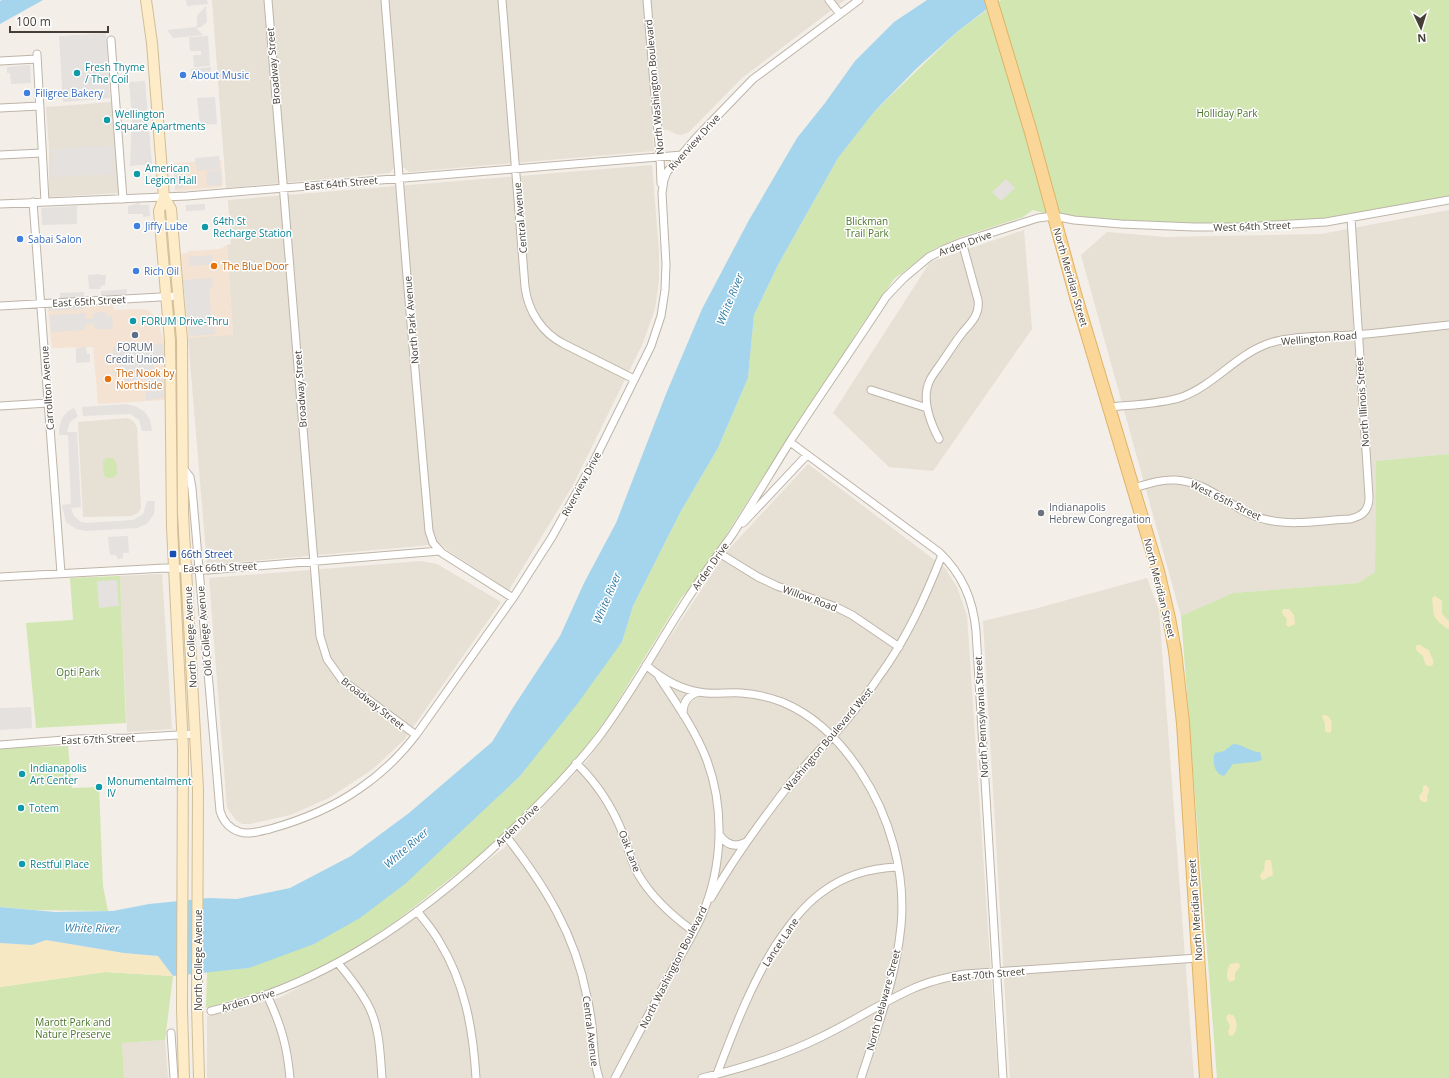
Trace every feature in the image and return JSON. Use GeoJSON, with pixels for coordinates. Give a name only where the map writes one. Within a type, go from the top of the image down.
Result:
{"type":"FeatureCollection","features":[{"type":"Feature","properties":{"kind":"main road","name":"North College Avenue"},"geometry":{"type":"LineString","coordinates":[[146,0],[152,43],[164,197],[160,211],[171,375],[171,474],[182,734],[182,1008],[184,1078]]}},
{"type":"Feature","properties":{"kind":"main road","name":"North Meridian Street"},"geometry":{"type":"LineString","coordinates":[[991,0],[1134,488],[1169,618],[1177,665],[1183,723],[1206,1078]]}},
{"type":"Feature","properties":{"kind":"main road","name":"North College Avenue"},"geometry":{"type":"LineString","coordinates":[[164,197],[171,209],[182,354],[183,521],[198,789],[197,1005],[199,1078]]}},
{"type":"Feature","properties":{"kind":"street","name":"Broadway Street"},"geometry":{"type":"LineString","coordinates":[[268,0],[320,636],[323,649],[331,666],[342,680],[416,736]]}},
{"type":"Feature","properties":{"kind":"street","name":"North Park Avenue"},"geometry":{"type":"LineString","coordinates":[[385,0],[428,526],[432,540],[440,551],[450,559],[513,598]]}},
{"type":"Feature","properties":{"kind":"street","name":"Central Avenue"},"geometry":{"type":"LineString","coordinates":[[502,0],[526,293],[530,307],[536,318],[547,332],[561,343],[634,379]]}},
{"type":"Feature","properties":{"kind":"street","name":"North Washington Boulevard"},"geometry":{"type":"LineString","coordinates":[[647,0],[662,198]]}},
{"type":"Feature","properties":{"kind":"street"},"geometry":{"type":"LineString","coordinates":[[829,0],[840,14]]}},
{"type":"Feature","properties":{"kind":"street","name":"Riverview Drive"},"geometry":{"type":"LineString","coordinates":[[215,760],[222,816],[227,824],[234,830],[244,833],[253,833],[282,826],[305,818],[349,796],[383,771],[416,736],[513,598],[552,537],[580,487],[655,337],[665,296],[666,264],[662,189],[666,176],[682,155],[753,79],[859,0]]}},
{"type":"Feature","properties":{"kind":"street"},"geometry":{"type":"LineString","coordinates":[[110,40],[122,199]]}},
{"type":"Feature","properties":{"kind":"street"},"geometry":{"type":"LineString","coordinates":[[0,61],[37,57],[45,202]]}},
{"type":"Feature","properties":{"kind":"street"},"geometry":{"type":"LineString","coordinates":[[0,108],[40,106]]}},
{"type":"Feature","properties":{"kind":"street"},"geometry":{"type":"LineString","coordinates":[[0,155],[42,153]]}},
{"type":"Feature","properties":{"kind":"street","name":"East 64th Street"},"geometry":{"type":"LineString","coordinates":[[0,204],[164,197],[682,155]]}},
{"type":"Feature","properties":{"kind":"street","name":"West 64th Street"},"geometry":{"type":"LineString","coordinates":[[1054,216],[1074,220],[1113,224],[1241,227],[1308,224],[1351,218],[1449,200]]}},
{"type":"Feature","properties":{"kind":"street","name":"Carrollton Avenue"},"geometry":{"type":"LineString","coordinates":[[33,202],[61,573]]}},
{"type":"Feature","properties":{"kind":"street","name":"Arden Drive"},"geometry":{"type":"LineString","coordinates":[[211,1011],[267,995],[309,978],[366,947],[417,911],[463,875],[506,836],[543,800],[598,737],[646,665],[674,619],[732,534],[790,442],[892,290],[921,262],[945,249],[962,242],[1038,218],[1054,216]]}},
{"type":"Feature","properties":{"kind":"street","name":"North Illinois Street"},"geometry":{"type":"LineString","coordinates":[[1351,218],[1368,497],[1368,506],[1365,512]]}},
{"type":"Feature","properties":{"kind":"street"},"geometry":{"type":"LineString","coordinates":[[939,439],[927,408],[926,392],[930,380],[956,342],[974,321],[978,312],[978,300],[962,242]]}},
{"type":"Feature","properties":{"kind":"street","name":"East 65th Street"},"geometry":{"type":"LineString","coordinates":[[0,306],[178,296]]}},
{"type":"Feature","properties":{"kind":"street","name":"Wellington Road"},"geometry":{"type":"LineString","coordinates":[[1110,407],[1166,401],[1182,397],[1206,383],[1243,356],[1268,344],[1297,338],[1358,334],[1449,325]]}},
{"type":"Feature","properties":{"kind":"street"},"geometry":{"type":"LineString","coordinates":[[871,390],[927,408]]}},
{"type":"Feature","properties":{"kind":"street"},"geometry":{"type":"LineString","coordinates":[[0,406],[48,403]]}},
{"type":"Feature","properties":{"kind":"street","name":"North Pennsylvania Street"},"geometry":{"type":"LineString","coordinates":[[790,442],[942,555],[958,573],[970,598],[975,621],[1003,1078]]}},
{"type":"Feature","properties":{"kind":"street","name":"Arden Drive"},"geometry":{"type":"LineString","coordinates":[[732,534],[807,455]]}},
{"type":"Feature","properties":{"kind":"street","name":"Old College Avenue"},"geometry":{"type":"LineString","coordinates":[[182,468],[190,477],[193,502],[215,760]]}},
{"type":"Feature","properties":{"kind":"street","name":"West 65th Street"},"geometry":{"type":"LineString","coordinates":[[1134,488],[1162,480],[1190,482],[1207,489],[1247,513],[1268,520],[1285,523],[1350,519],[1360,516],[1365,512]]}},
{"type":"Feature","properties":{"kind":"street","name":"East 66th Street"},"geometry":{"type":"LineString","coordinates":[[0,577],[174,569],[199,570],[440,551]]}},
{"type":"Feature","properties":{"kind":"street","name":"Willow Road"},"geometry":{"type":"LineString","coordinates":[[719,553],[758,577],[777,586],[836,607],[852,615],[899,647]]}},
{"type":"Feature","properties":{"kind":"street","name":"Washington Boulevard West"},"geometry":{"type":"LineString","coordinates":[[702,916],[722,879],[746,842],[793,780],[832,736],[879,678],[899,647],[924,598],[942,555]]}},
{"type":"Feature","properties":{"kind":"street","name":"North Delaware Street"},"geometry":{"type":"LineString","coordinates":[[646,665],[657,675],[676,685],[699,692],[741,693],[767,697],[798,710],[820,725],[832,736],[855,764],[874,795],[887,824],[898,867],[901,895],[901,926],[896,958],[885,1004],[861,1078]]}},
{"type":"Feature","properties":{"kind":"street","name":"North Washington Boulevard"},"geometry":{"type":"LineString","coordinates":[[615,1078],[702,916],[717,861],[719,834],[717,800],[711,773],[698,739],[657,675]]}},
{"type":"Feature","properties":{"kind":"street"},"geometry":{"type":"LineString","coordinates":[[683,714],[686,700],[690,696],[699,692]]}},
{"type":"Feature","properties":{"kind":"street","name":"East 67th Street"},"geometry":{"type":"LineString","coordinates":[[0,744],[195,734]]}},
{"type":"Feature","properties":{"kind":"street","name":"Oak Lane"},"geometry":{"type":"LineString","coordinates":[[576,763],[591,778],[610,806],[623,833],[635,867],[645,885],[662,906],[693,931]]}},
{"type":"Feature","properties":{"kind":"street"},"geometry":{"type":"LineString","coordinates":[[719,834],[726,843],[730,845],[736,846],[746,842]]}},
{"type":"Feature","properties":{"kind":"street","name":"Central Avenue"},"geometry":{"type":"LineString","coordinates":[[506,836],[541,883],[554,904],[571,941],[586,992],[592,1020],[596,1065],[599,1078]]}},
{"type":"Feature","properties":{"kind":"street","name":"Lancet Lane"},"geometry":{"type":"LineString","coordinates":[[718,1074],[740,1014],[755,981],[781,938],[802,910],[822,892],[849,877],[874,869],[898,867]]}},
{"type":"Feature","properties":{"kind":"street"},"geometry":{"type":"LineString","coordinates":[[417,911],[447,955],[462,990],[473,1037],[476,1078]]}},
{"type":"Feature","properties":{"kind":"street","name":"East 70th Street"},"geometry":{"type":"LineString","coordinates":[[702,1078],[755,1064],[806,1044],[849,1023],[913,988],[939,980],[966,974],[1198,958]]}},
{"type":"Feature","properties":{"kind":"street"},"geometry":{"type":"LineString","coordinates":[[338,963],[362,995],[374,1017],[379,1041],[382,1078]]}},
{"type":"Feature","properties":{"kind":"street"},"geometry":{"type":"LineString","coordinates":[[267,995],[284,1038],[288,1056],[290,1078]]}},
{"type":"Feature","properties":{"kind":"street"},"geometry":{"type":"LineString","coordinates":[[171,1033],[174,1078]]}},
{"type":"Feature","properties":{"kind":"shaded area"},"geometry":{"type":"Polygon","coordinates":[[[186,0],[207,0],[208,4],[187,6],[186,0]]]}},
{"type":"Feature","properties":{"kind":"shaded area"},"geometry":{"type":"Polygon","coordinates":[[[212,0],[845,0],[742,78],[689,132],[681,135],[668,130],[652,129],[654,151],[409,172],[403,167],[394,168],[389,173],[226,188],[212,0]]]}},
{"type":"Feature","properties":{"kind":"shaded area"},"geometry":{"type":"Polygon","coordinates":[[[206,6],[207,22],[201,27],[196,28],[203,35],[173,38],[167,30],[196,27],[197,16],[206,6]]]}},
{"type":"Feature","properties":{"kind":"shaded area"},"geometry":{"type":"Polygon","coordinates":[[[106,33],[110,98],[63,102],[59,36],[106,33]]]}},
{"type":"Feature","properties":{"kind":"shaded area"},"geometry":{"type":"Polygon","coordinates":[[[208,36],[210,66],[194,67],[193,55],[201,55],[201,51],[190,51],[189,37],[208,36]]]}},
{"type":"Feature","properties":{"kind":"shaded area"},"geometry":{"type":"Polygon","coordinates":[[[30,65],[31,83],[11,84],[10,73],[7,73],[7,67],[30,65]]]}},
{"type":"Feature","properties":{"kind":"shaded area"},"geometry":{"type":"Polygon","coordinates":[[[211,67],[211,78],[192,80],[191,69],[211,67]]]}},
{"type":"Feature","properties":{"kind":"shaded area"},"geometry":{"type":"Polygon","coordinates":[[[145,81],[152,164],[130,166],[132,118],[129,82],[145,81]]]}},
{"type":"Feature","properties":{"kind":"shaded area"},"geometry":{"type":"Polygon","coordinates":[[[215,97],[217,124],[200,125],[197,98],[215,97]]]}},
{"type":"Feature","properties":{"kind":"shaded area","name":"Wellington Square Apartments"},"geometry":{"type":"Polygon","coordinates":[[[113,102],[119,193],[49,197],[49,148],[46,107],[113,102]]]}},
{"type":"Feature","properties":{"kind":"shaded area"},"geometry":{"type":"Polygon","coordinates":[[[112,145],[115,152],[112,165],[115,174],[53,177],[49,169],[55,157],[49,150],[112,145]]]}},
{"type":"Feature","properties":{"kind":"shaded area"},"geometry":{"type":"Polygon","coordinates":[[[219,156],[220,169],[197,171],[195,158],[219,156]]]}},
{"type":"Feature","properties":{"kind":"shaded area"},"geometry":{"type":"Polygon","coordinates":[[[221,160],[223,184],[221,187],[175,191],[174,163],[221,160]]]}},
{"type":"Feature","properties":{"kind":"shaded area"},"geometry":{"type":"Polygon","coordinates":[[[652,165],[659,252],[659,280],[655,309],[643,343],[572,487],[509,590],[447,550],[441,544],[207,565],[188,338],[233,334],[227,245],[231,244],[228,200],[652,165]]]}},
{"type":"Feature","properties":{"kind":"shaded area"},"geometry":{"type":"Polygon","coordinates":[[[221,170],[222,185],[207,186],[207,171],[221,170]]]}},
{"type":"Feature","properties":{"kind":"shaded area"},"geometry":{"type":"Polygon","coordinates":[[[182,174],[183,188],[175,189],[174,175],[182,174]]]}},
{"type":"Feature","properties":{"kind":"shaded area"},"geometry":{"type":"Polygon","coordinates":[[[1006,179],[1015,188],[1001,201],[992,192],[1006,179]]]}},
{"type":"Feature","properties":{"kind":"shaded area"},"geometry":{"type":"Polygon","coordinates":[[[139,203],[140,205],[149,205],[150,216],[143,217],[143,214],[128,214],[128,206],[139,203]]]}},
{"type":"Feature","properties":{"kind":"shaded area"},"geometry":{"type":"Polygon","coordinates":[[[205,204],[205,210],[186,211],[186,205],[205,204]]]}},
{"type":"Feature","properties":{"kind":"shaded area"},"geometry":{"type":"Polygon","coordinates":[[[77,206],[77,224],[42,225],[41,208],[77,206]]]}},
{"type":"Feature","properties":{"kind":"shaded area"},"geometry":{"type":"Polygon","coordinates":[[[1449,210],[1449,454],[1376,461],[1375,572],[1358,583],[1233,593],[1181,616],[1081,255],[1107,232],[1165,237],[1321,234],[1449,210]]]}},
{"type":"Feature","properties":{"kind":"shaded area"},"geometry":{"type":"Polygon","coordinates":[[[1024,230],[1032,329],[933,471],[889,467],[833,413],[930,262],[1024,230]]]}},
{"type":"Feature","properties":{"kind":"shaded area"},"geometry":{"type":"Polygon","coordinates":[[[227,245],[233,335],[188,338],[181,254],[188,253],[189,251],[220,249],[227,245]]]}},
{"type":"Feature","properties":{"kind":"shaded area"},"geometry":{"type":"Polygon","coordinates":[[[212,255],[213,264],[190,266],[189,257],[212,255]]]}},
{"type":"Feature","properties":{"kind":"shaded area"},"geometry":{"type":"Polygon","coordinates":[[[88,275],[106,275],[105,285],[101,286],[100,289],[89,289],[88,275]]]}},
{"type":"Feature","properties":{"kind":"shaded area"},"geometry":{"type":"Polygon","coordinates":[[[212,278],[213,287],[209,287],[212,326],[214,326],[216,334],[189,336],[183,280],[212,278]]]}},
{"type":"Feature","properties":{"kind":"shaded area"},"geometry":{"type":"Polygon","coordinates":[[[127,289],[127,294],[101,296],[101,291],[127,289]]]}},
{"type":"Feature","properties":{"kind":"shaded area"},"geometry":{"type":"Polygon","coordinates":[[[84,292],[84,298],[60,299],[60,293],[84,292]]]}},
{"type":"Feature","properties":{"kind":"shaded area"},"geometry":{"type":"Polygon","coordinates":[[[81,305],[85,309],[50,311],[46,307],[81,305]]]}},
{"type":"Feature","properties":{"kind":"shaded area"},"geometry":{"type":"Polygon","coordinates":[[[113,305],[114,310],[147,310],[157,321],[164,342],[165,399],[98,404],[93,347],[52,348],[48,310],[49,307],[113,305]]]}},
{"type":"Feature","properties":{"kind":"shaded area"},"geometry":{"type":"Polygon","coordinates":[[[105,312],[106,316],[112,315],[113,329],[95,329],[94,324],[85,325],[85,330],[51,332],[50,315],[86,313],[86,319],[93,318],[93,313],[105,312]]]}},
{"type":"Feature","properties":{"kind":"shaded area"},"geometry":{"type":"Polygon","coordinates":[[[139,344],[139,349],[141,350],[148,349],[149,345],[163,344],[164,363],[154,363],[154,370],[142,371],[143,380],[125,381],[125,376],[115,376],[114,369],[119,368],[119,363],[114,363],[113,347],[125,346],[126,351],[126,345],[139,344]]]}},
{"type":"Feature","properties":{"kind":"shaded area"},"geometry":{"type":"Polygon","coordinates":[[[86,347],[87,354],[90,354],[90,362],[76,363],[76,348],[86,347]]]}},
{"type":"Feature","properties":{"kind":"shaded area"},"geometry":{"type":"Polygon","coordinates":[[[145,376],[164,376],[164,398],[146,400],[145,376]]]}},
{"type":"Feature","properties":{"kind":"shaded area"},"geometry":{"type":"Polygon","coordinates":[[[125,404],[135,406],[145,412],[150,420],[152,431],[142,431],[139,420],[130,414],[83,416],[82,407],[125,404]]]}},
{"type":"Feature","properties":{"kind":"shaded area"},"geometry":{"type":"Polygon","coordinates":[[[74,408],[78,416],[70,422],[67,432],[77,432],[81,507],[71,508],[74,516],[81,522],[87,523],[133,520],[143,514],[147,501],[155,501],[154,514],[147,524],[137,528],[86,531],[76,529],[66,522],[62,505],[71,504],[68,435],[59,435],[59,429],[62,418],[68,411],[74,408]]]}},
{"type":"Feature","properties":{"kind":"shaded area"},"geometry":{"type":"Polygon","coordinates":[[[127,418],[133,421],[137,427],[141,508],[138,513],[131,516],[83,517],[78,422],[127,418]]]}},
{"type":"Feature","properties":{"kind":"shaded area"},"geometry":{"type":"Polygon","coordinates":[[[808,464],[945,568],[957,587],[967,616],[998,1078],[207,1078],[207,1016],[279,998],[373,947],[504,848],[587,761],[728,550],[808,464]]]}},
{"type":"Feature","properties":{"kind":"shaded area"},"geometry":{"type":"Polygon","coordinates":[[[128,536],[129,553],[123,553],[123,558],[118,559],[116,555],[110,555],[108,537],[128,536]]]}},
{"type":"Feature","properties":{"kind":"shaded area"},"geometry":{"type":"Polygon","coordinates":[[[421,561],[437,564],[501,602],[404,740],[373,769],[329,798],[290,815],[250,824],[242,824],[236,820],[227,808],[209,578],[421,561]]]}},
{"type":"Feature","properties":{"kind":"shaded area"},"geometry":{"type":"Polygon","coordinates":[[[162,574],[172,729],[127,732],[120,576],[162,574]]]}},
{"type":"Feature","properties":{"kind":"shaded area"},"geometry":{"type":"Polygon","coordinates":[[[1147,578],[1159,610],[1194,1078],[1010,1078],[983,621],[1038,608],[1147,578]]]}},
{"type":"Feature","properties":{"kind":"shaded area"},"geometry":{"type":"Polygon","coordinates":[[[117,580],[119,606],[99,608],[97,581],[117,580]]]}},
{"type":"Feature","properties":{"kind":"shaded area"},"geometry":{"type":"Polygon","coordinates":[[[31,707],[32,728],[0,730],[0,708],[31,707]]]}},
{"type":"Feature","properties":{"kind":"shaded area"},"geometry":{"type":"Polygon","coordinates":[[[165,1040],[168,1078],[124,1078],[122,1043],[165,1040]]]}},
{"type":"Feature","properties":{"kind":"green space","name":"Holliday Park"},"geometry":{"type":"Polygon","coordinates":[[[1001,0],[1449,0],[1449,200],[1351,218],[1241,227],[1121,224],[1054,216],[1033,210],[1023,217],[961,237],[932,250],[894,279],[857,332],[837,366],[793,430],[714,554],[691,587],[681,598],[610,714],[582,752],[550,789],[488,849],[396,921],[348,953],[317,969],[273,988],[206,1008],[207,972],[249,968],[476,816],[520,776],[622,642],[633,606],[681,511],[718,448],[748,378],[754,315],[778,265],[838,158],[874,112],[958,31],[1001,0]]]}},
{"type":"Feature","properties":{"kind":"green space"},"geometry":{"type":"Polygon","coordinates":[[[1449,454],[1449,1078],[1217,1078],[1181,616],[1233,593],[1358,583],[1375,572],[1376,461],[1449,454]]]}},
{"type":"Feature","properties":{"kind":"green space"},"geometry":{"type":"Polygon","coordinates":[[[106,458],[112,458],[116,461],[117,474],[113,478],[107,478],[104,475],[103,462],[106,458]]]}},
{"type":"Feature","properties":{"kind":"green space","name":"Opti Park"},"geometry":{"type":"Polygon","coordinates":[[[120,576],[126,723],[36,728],[26,623],[73,620],[70,578],[120,576]]]}},
{"type":"Feature","properties":{"kind":"green space"},"geometry":{"type":"Polygon","coordinates":[[[68,746],[72,788],[99,787],[103,886],[108,911],[34,910],[0,907],[0,748],[68,746]]]}},
{"type":"Feature","properties":{"kind":"green space","name":"Marott Park and Nature Preserve"},"geometry":{"type":"Polygon","coordinates":[[[105,972],[173,976],[165,1040],[122,1043],[124,1078],[0,1078],[0,987],[105,972]]]}},
{"type":"Feature","properties":{"kind":"sand"},"geometry":{"type":"Polygon","coordinates":[[[1435,596],[1442,601],[1442,614],[1449,621],[1449,629],[1441,624],[1434,615],[1432,599],[1435,596]]]}},
{"type":"Feature","properties":{"kind":"sand"},"geometry":{"type":"Polygon","coordinates":[[[1283,609],[1289,609],[1294,615],[1295,624],[1289,627],[1286,625],[1287,619],[1283,615],[1283,609]]]}},
{"type":"Feature","properties":{"kind":"sand"},"geometry":{"type":"Polygon","coordinates":[[[1417,645],[1421,645],[1429,650],[1433,660],[1433,664],[1431,666],[1425,664],[1423,656],[1415,648],[1417,645]]]}},
{"type":"Feature","properties":{"kind":"sand"},"geometry":{"type":"Polygon","coordinates":[[[1324,715],[1329,717],[1331,721],[1331,732],[1328,733],[1325,731],[1325,724],[1322,716],[1324,715]]]}},
{"type":"Feature","properties":{"kind":"sand"},"geometry":{"type":"Polygon","coordinates":[[[1426,785],[1429,792],[1427,802],[1423,802],[1420,800],[1419,796],[1423,791],[1423,786],[1426,785]]]}},
{"type":"Feature","properties":{"kind":"sand"},"geometry":{"type":"Polygon","coordinates":[[[1266,860],[1271,860],[1273,874],[1264,880],[1261,879],[1260,875],[1264,870],[1266,860]]]}},
{"type":"Feature","properties":{"kind":"sand"},"geometry":{"type":"Polygon","coordinates":[[[46,940],[124,953],[158,956],[173,976],[105,972],[0,987],[0,943],[32,945],[46,940]]]}},
{"type":"Feature","properties":{"kind":"sand"},"geometry":{"type":"Polygon","coordinates":[[[1239,963],[1240,967],[1235,973],[1235,980],[1230,982],[1227,976],[1228,969],[1230,964],[1239,963]]]}},
{"type":"Feature","properties":{"kind":"sand"},"geometry":{"type":"Polygon","coordinates":[[[1228,1014],[1235,1017],[1236,1029],[1232,1036],[1229,1035],[1228,1032],[1230,1026],[1226,1018],[1228,1014]]]}},
{"type":"Feature","properties":{"kind":"water"},"geometry":{"type":"Polygon","coordinates":[[[43,0],[0,24],[0,1],[43,0]]]}},
{"type":"Feature","properties":{"kind":"water","name":"White River"},"geometry":{"type":"Polygon","coordinates":[[[927,0],[999,0],[958,31],[917,68],[874,112],[838,158],[778,265],[754,315],[748,378],[718,448],[681,511],[633,606],[622,642],[578,703],[520,776],[405,884],[360,918],[314,944],[249,968],[173,976],[158,956],[124,953],[46,940],[32,945],[0,943],[0,907],[55,912],[113,911],[149,904],[209,898],[237,899],[290,888],[351,856],[409,813],[492,742],[560,636],[584,583],[616,523],[666,394],[702,309],[749,220],[797,138],[825,103],[855,61],[894,22],[927,0]]]}},
{"type":"Feature","properties":{"kind":"water"},"geometry":{"type":"Polygon","coordinates":[[[1233,744],[1260,752],[1262,760],[1233,764],[1224,776],[1221,775],[1215,767],[1215,753],[1224,751],[1233,744]]]}},
{"type":"Feature","properties":{"kind":"place","name":"Fresh Thyme / The Coil"},"geometry":{"type":"Point","coordinates":[77,73]}},
{"type":"Feature","properties":{"kind":"place","name":"About Music"},"geometry":{"type":"Point","coordinates":[183,75]}},
{"type":"Feature","properties":{"kind":"place","name":"Filigree Bakery"},"geometry":{"type":"Point","coordinates":[27,93]}},
{"type":"Feature","properties":{"kind":"place","name":"Wellington Square Apartments"},"geometry":{"type":"Point","coordinates":[107,120]}},
{"type":"Feature","properties":{"kind":"place","name":"American Legion Hall"},"geometry":{"type":"Point","coordinates":[137,174]}},
{"type":"Feature","properties":{"kind":"place","name":"Jiffy Lube"},"geometry":{"type":"Point","coordinates":[137,226]}},
{"type":"Feature","properties":{"kind":"place","name":"64th St Recharge Station"},"geometry":{"type":"Point","coordinates":[205,227]}},
{"type":"Feature","properties":{"kind":"place","name":"Sabai Salon"},"geometry":{"type":"Point","coordinates":[20,239]}},
{"type":"Feature","properties":{"kind":"place","name":"The Blue Door"},"geometry":{"type":"Point","coordinates":[214,266]}},
{"type":"Feature","properties":{"kind":"place","name":"Rich Oil"},"geometry":{"type":"Point","coordinates":[136,271]}},
{"type":"Feature","properties":{"kind":"place","name":"FORUM Drive-Thru"},"geometry":{"type":"Point","coordinates":[133,321]}},
{"type":"Feature","properties":{"kind":"place","name":"FORUM Credit Union"},"geometry":{"type":"Point","coordinates":[135,335]}},
{"type":"Feature","properties":{"kind":"place","name":"The Nook by Northside"},"geometry":{"type":"Point","coordinates":[108,379]}},
{"type":"Feature","properties":{"kind":"place","name":"Indianapolis Hebrew Congregation"},"geometry":{"type":"Point","coordinates":[1041,513]}},
{"type":"Feature","properties":{"kind":"place","name":"66th Street"},"geometry":{"type":"Point","coordinates":[173,554]}},
{"type":"Feature","properties":{"kind":"place","name":"Indianapolis Art Center"},"geometry":{"type":"Point","coordinates":[22,774]}},
{"type":"Feature","properties":{"kind":"place","name":"Monumentalment IV"},"geometry":{"type":"Point","coordinates":[99,787]}},
{"type":"Feature","properties":{"kind":"place","name":"Totem"},"geometry":{"type":"Point","coordinates":[21,808]}},
{"type":"Feature","properties":{"kind":"place","name":"Restful Place"},"geometry":{"type":"Point","coordinates":[22,864]}},
{"type":"Feature","properties":{"kind":"park label","name":"Blickman Trail Park"},"geometry":{"type":"Point","coordinates":[867,226]}}]}
